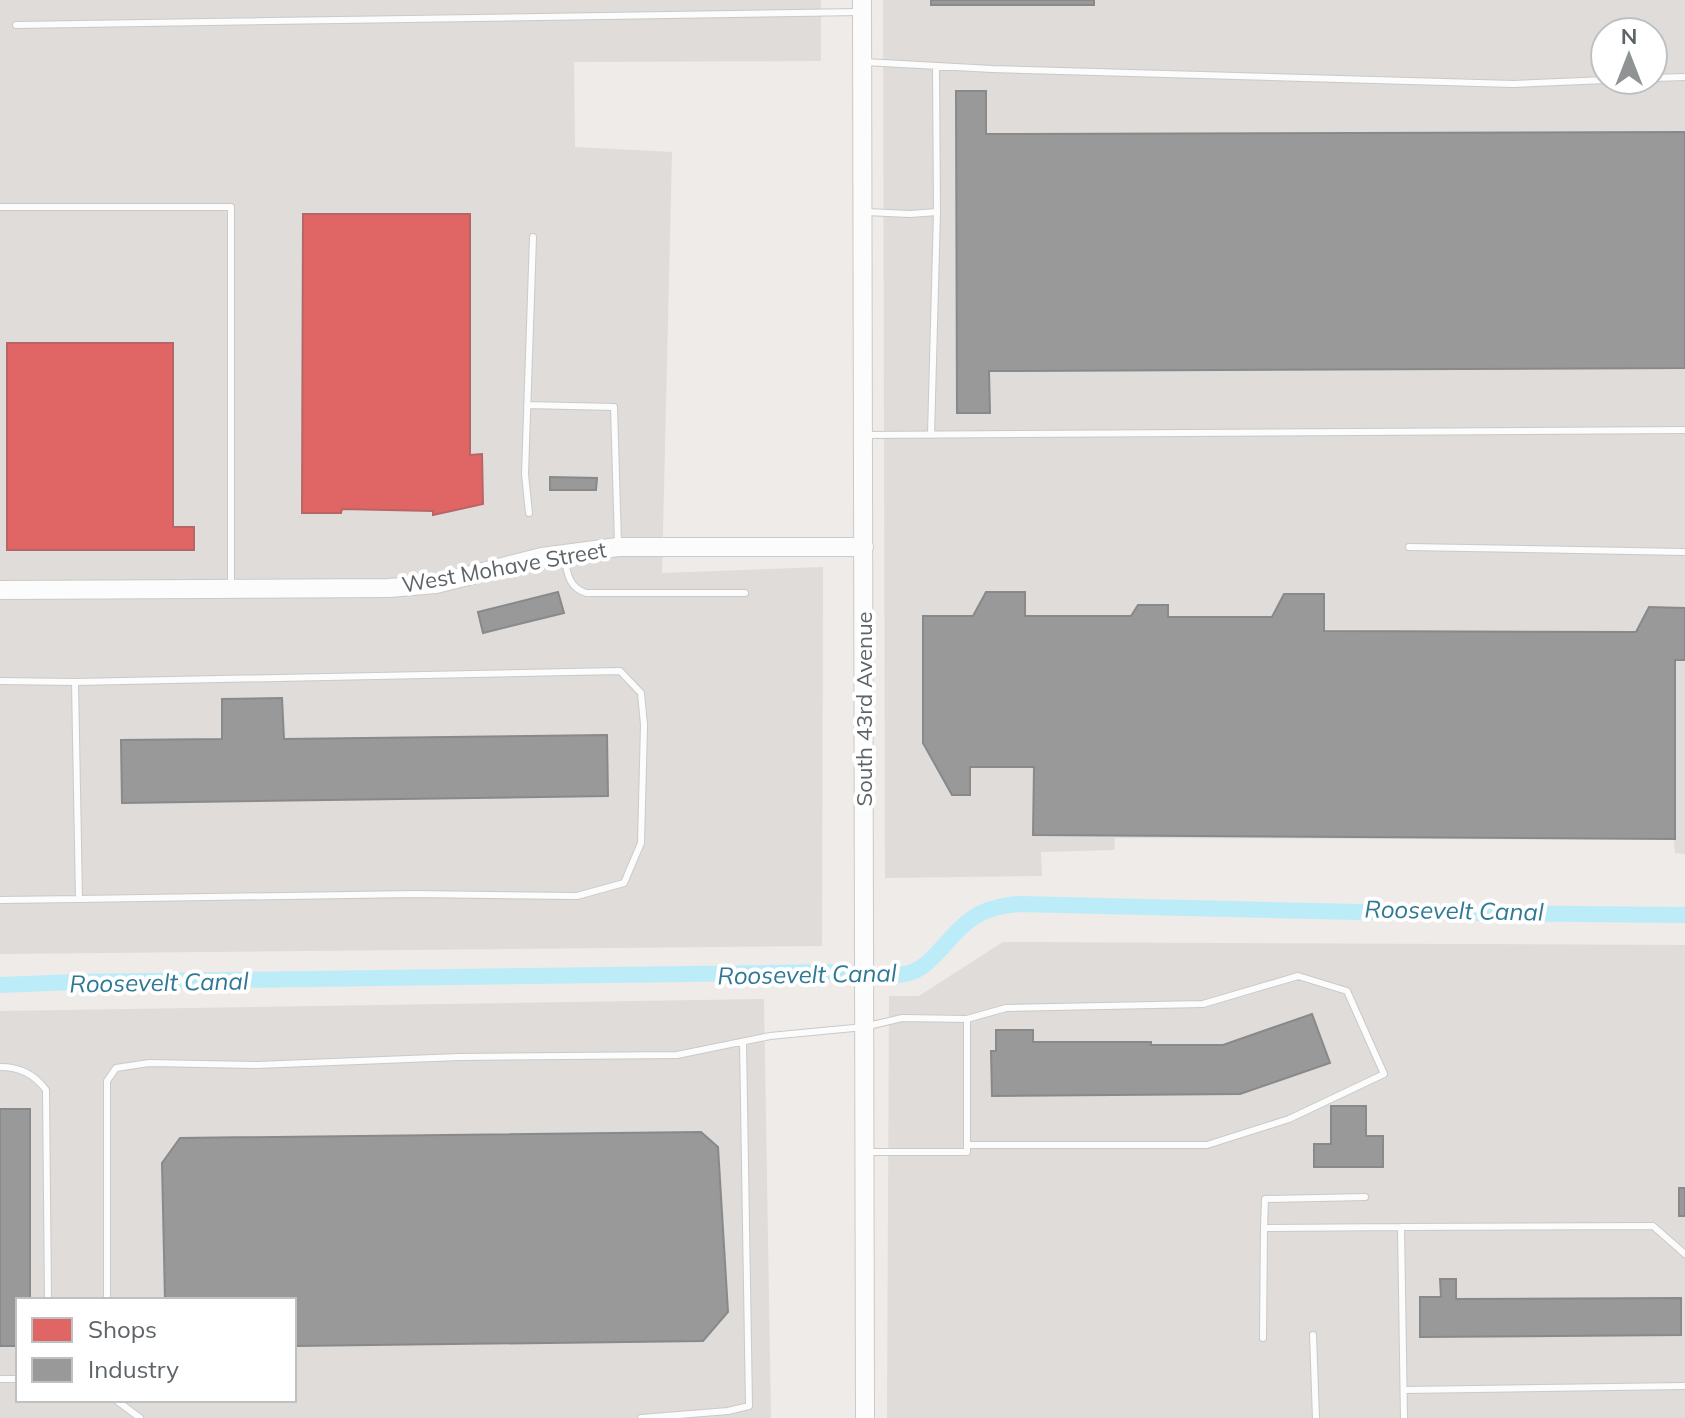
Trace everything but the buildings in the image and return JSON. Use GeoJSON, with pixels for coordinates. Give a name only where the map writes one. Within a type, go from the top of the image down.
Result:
{"type":"FeatureCollection","features":[{"type":"Feature","properties":{"kind":"main road","name":"South 43rd Avenue"},"geometry":{"type":"LineString","coordinates":[[862,6],[865,1418]]}},
{"type":"Feature","properties":{"kind":"main road","name":"West Mohave Street"},"geometry":{"type":"LineString","coordinates":[[0,590],[389,588],[436,584],[542,557],[618,547],[864,547]]}},
{"type":"Feature","properties":{"kind":"lane"},"geometry":{"type":"LineString","coordinates":[[16,25],[862,6]]}},
{"type":"Feature","properties":{"kind":"lane"},"geometry":{"type":"LineString","coordinates":[[862,62],[1513,84],[1589,81]]}},
{"type":"Feature","properties":{"kind":"lane"},"geometry":{"type":"LineString","coordinates":[[931,435],[937,212],[936,66]]}},
{"type":"Feature","properties":{"kind":"lane"},"geometry":{"type":"LineString","coordinates":[[0,207],[231,207],[231,589]]}},
{"type":"Feature","properties":{"kind":"lane"},"geometry":{"type":"LineString","coordinates":[[863,212],[937,212]]}},
{"type":"Feature","properties":{"kind":"lane"},"geometry":{"type":"LineString","coordinates":[[529,513],[525,474],[533,237]]}},
{"type":"Feature","properties":{"kind":"lane"},"geometry":{"type":"LineString","coordinates":[[527,405],[614,407],[618,547]]}},
{"type":"Feature","properties":{"kind":"lane"},"geometry":{"type":"LineString","coordinates":[[864,435],[1685,430]]}},
{"type":"Feature","properties":{"kind":"lane"},"geometry":{"type":"LineString","coordinates":[[1409,547],[1685,552]]}},
{"type":"Feature","properties":{"kind":"lane"},"geometry":{"type":"LineString","coordinates":[[563,554],[571,584],[576,590],[586,593],[745,593]]}},
{"type":"Feature","properties":{"kind":"lane"},"geometry":{"type":"LineString","coordinates":[[0,681],[620,671],[641,693],[644,725],[641,843],[624,883],[577,896],[414,894],[0,900]]}},
{"type":"Feature","properties":{"kind":"lane"},"geometry":{"type":"LineString","coordinates":[[75,682],[79,899]]}},
{"type":"Feature","properties":{"kind":"lane"},"geometry":{"type":"LineString","coordinates":[[107,1298],[107,1081],[116,1068],[149,1063],[257,1065],[459,1057],[677,1055],[770,1036],[864,1027],[902,1018],[967,1019],[1006,1008],[1203,1004],[1298,976],[1347,991],[1384,1074],[1289,1119],[1207,1145],[967,1145]]}},
{"type":"Feature","properties":{"kind":"lane"},"geometry":{"type":"LineString","coordinates":[[864,1152],[967,1152],[967,1019]]}},
{"type":"Feature","properties":{"kind":"lane"},"geometry":{"type":"LineString","coordinates":[[641,1418],[749,1406],[743,1042]]}},
{"type":"Feature","properties":{"kind":"lane"},"geometry":{"type":"LineString","coordinates":[[0,1067],[16,1067],[38,1080],[46,1090],[48,1298]]}},
{"type":"Feature","properties":{"kind":"lane"},"geometry":{"type":"LineString","coordinates":[[1263,1338],[1265,1199],[1365,1197]]}},
{"type":"Feature","properties":{"kind":"lane"},"geometry":{"type":"LineString","coordinates":[[1264,1228],[1653,1226],[1685,1254]]}},
{"type":"Feature","properties":{"kind":"lane"},"geometry":{"type":"LineString","coordinates":[[1401,1227],[1404,1418]]}},
{"type":"Feature","properties":{"kind":"lane"},"geometry":{"type":"LineString","coordinates":[[1313,1335],[1316,1418]]}},
{"type":"Feature","properties":{"kind":"lane"},"geometry":{"type":"LineString","coordinates":[[1404,1390],[1685,1386]]}},
{"type":"Feature","properties":{"kind":"lane"},"geometry":{"type":"LineString","coordinates":[[119,1402],[140,1418]]}},
{"type":"Feature","properties":{"kind":"lane"},"geometry":{"type":"LineString","coordinates":[[731,1410],[737,1418]]}},
{"type":"Feature","properties":{"kind":"shaded area"},"geometry":{"type":"Polygon","coordinates":[[[0,0],[821,0],[821,61],[574,62],[575,147],[672,152],[662,573],[823,567],[822,946],[0,954],[0,0]]]}},
{"type":"Feature","properties":{"kind":"shaded area"},"geometry":{"type":"Polygon","coordinates":[[[883,0],[1685,0],[1685,854],[1675,853],[1674,840],[1115,838],[1114,850],[1041,852],[1042,876],[885,878],[883,0]]]}},
{"type":"Feature","properties":{"kind":"shaded area"},"geometry":{"type":"Polygon","coordinates":[[[1003,942],[1685,945],[1685,1418],[887,1418],[889,996],[919,996],[1003,942]]]}},
{"type":"Feature","properties":{"kind":"shaded area"},"geometry":{"type":"Polygon","coordinates":[[[764,999],[771,1418],[0,1418],[0,1011],[764,999]]]}},
{"type":"Feature","properties":{"kind":"waterway","name":"Roosevelt Canal"},"geometry":{"type":"LineString","coordinates":[[0,985],[831,972],[895,975],[912,972],[924,965],[958,930],[982,912],[1018,904],[1685,915]]}}]}
